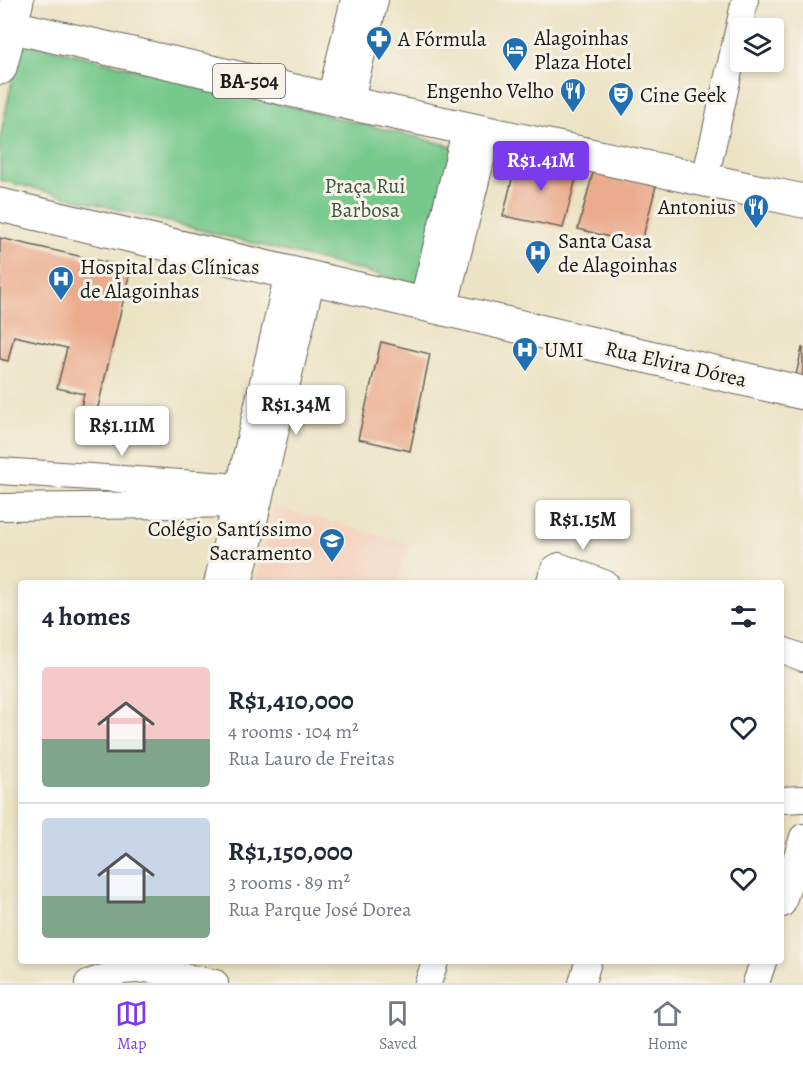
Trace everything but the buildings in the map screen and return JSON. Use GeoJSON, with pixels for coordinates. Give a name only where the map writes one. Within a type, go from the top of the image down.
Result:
{"type":"FeatureCollection","features":[{"type":"Feature","properties":{"kind":"main road","name":"BA-504"},"geometry":{"type":"LineString","coordinates":[[9,17],[340,101],[803,201]]}},
{"type":"Feature","properties":{"kind":"main road"},"geometry":{"type":"LineString","coordinates":[[0,68],[9,17]]}},
{"type":"Feature","properties":{"kind":"main road"},"geometry":{"type":"LineString","coordinates":[[0,205],[433,307]]}},
{"type":"Feature","properties":{"kind":"main road","name":"Rua Elvira Dórea"},"geometry":{"type":"LineString","coordinates":[[433,307],[803,393]]}},
{"type":"Feature","properties":{"kind":"street"},"geometry":{"type":"LineString","coordinates":[[340,101],[354,0]]}},
{"type":"Feature","properties":{"kind":"street"},"geometry":{"type":"LineString","coordinates":[[340,101],[375,0]]}},
{"type":"Feature","properties":{"kind":"street"},"geometry":{"type":"LineString","coordinates":[[705,179],[745,0]]}},
{"type":"Feature","properties":{"kind":"street"},"geometry":{"type":"LineString","coordinates":[[433,307],[477,130]]}},
{"type":"Feature","properties":{"kind":"street"},"geometry":{"type":"LineString","coordinates":[[239,580],[249,496],[300,275]]}},
{"type":"Feature","properties":{"kind":"street"},"geometry":{"type":"LineString","coordinates":[[0,471],[249,496]]}},
{"type":"Feature","properties":{"kind":"street"},"geometry":{"type":"LineString","coordinates":[[0,507],[249,496]]}},
{"type":"Feature","properties":{"kind":"street"},"geometry":{"type":"LineString","coordinates":[[218,580],[249,496]]}},
{"type":"Feature","properties":{"kind":"street"},"geometry":{"type":"LineString","coordinates":[[550,580],[554,569],[559,566],[596,580]]}},
{"type":"Feature","properties":{"kind":"street"},"geometry":{"type":"LineString","coordinates":[[784,651],[803,658]]}},
{"type":"Feature","properties":{"kind":"street"},"geometry":{"type":"LineString","coordinates":[[784,800],[803,799]]}},
{"type":"Feature","properties":{"kind":"street"},"geometry":{"type":"LineString","coordinates":[[784,898],[803,837]]}},
{"type":"Feature","properties":{"kind":"street"},"geometry":{"type":"LineString","coordinates":[[428,983],[434,964]]}},
{"type":"Feature","properties":{"kind":"street"},"geometry":{"type":"LineString","coordinates":[[582,983],[587,964]]}},
{"type":"Feature","properties":{"kind":"street"},"geometry":{"type":"LineString","coordinates":[[756,983],[762,964]]}},
{"type":"Feature","properties":{"kind":"street"},"geometry":{"type":"LineString","coordinates":[[88,983],[136,971],[215,983]]}},
{"type":"Feature","properties":{"kind":"shaded area","name":"Colégio Santíssimo Sacramento"},"geometry":{"type":"Polygon","coordinates":[[[274,506],[409,544],[398,580],[256,580],[274,506]]]}},
{"type":"Feature","properties":{"kind":"green space","name":"Praça Rui Barbosa"},"geometry":{"type":"Polygon","coordinates":[[[20,41],[457,147],[420,285],[0,180],[0,139],[20,41]]]}},
{"type":"Feature","properties":{"kind":"place","name":"A Fórmula"},"geometry":{"type":"Point","coordinates":[379,62]}},
{"type":"Feature","properties":{"kind":"place","name":"Alagoinhas Plaza Hotel"},"geometry":{"type":"Point","coordinates":[515,73]}},
{"type":"Feature","properties":{"kind":"place","name":"Engenho Velho"},"geometry":{"type":"Point","coordinates":[573,114]}},
{"type":"Feature","properties":{"kind":"place","name":"Cine Geek"},"geometry":{"type":"Point","coordinates":[621,118]}},
{"type":"Feature","properties":{"kind":"place","name":"Antonius"},"geometry":{"type":"Point","coordinates":[756,230]}},
{"type":"Feature","properties":{"kind":"place","name":"Santa Casa de Alagoinhas"},"geometry":{"type":"Point","coordinates":[538,276]}},
{"type":"Feature","properties":{"kind":"place","name":"Hospital das Clínicas de Alagoinhas"},"geometry":{"type":"Point","coordinates":[61,302]}},
{"type":"Feature","properties":{"kind":"place","name":"UMI"},"geometry":{"type":"Point","coordinates":[525,373]}},
{"type":"Feature","properties":{"kind":"place","name":"Colégio Santíssimo Sacramento"},"geometry":{"type":"Point","coordinates":[332,564]}}]}
